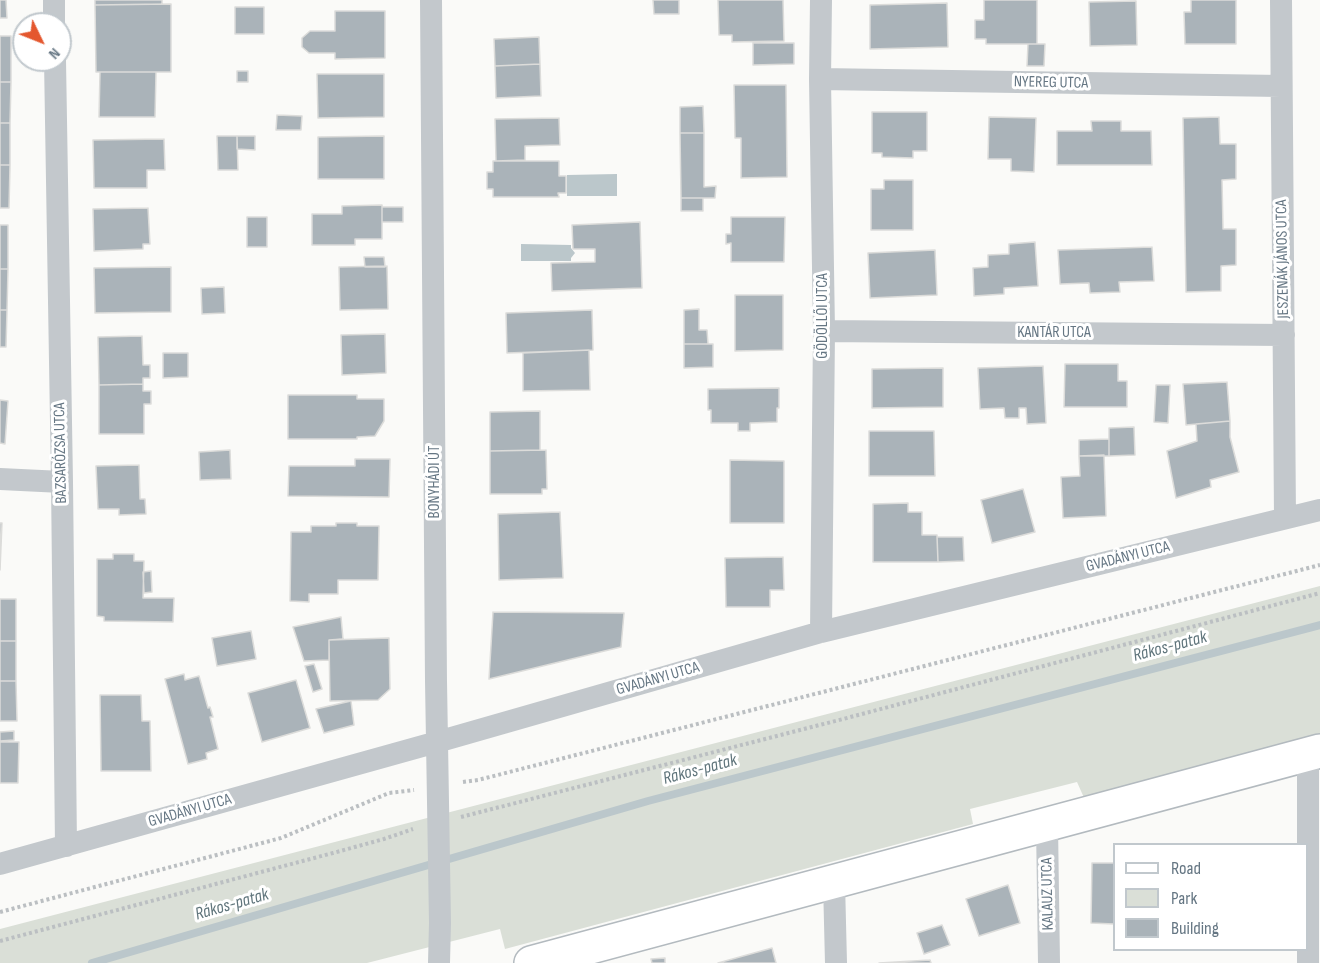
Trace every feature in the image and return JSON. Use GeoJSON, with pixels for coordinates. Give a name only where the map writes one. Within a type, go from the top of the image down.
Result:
{"type":"FeatureCollection","features":[{"type":"Feature","properties":{"kind":"street","name":"BONYHÁDI ÚT"},"geometry":{"type":"LineString","coordinates":[[431,0],[439,963]]}},
{"type":"Feature","properties":{"kind":"street","name":"GÖDÖLLŐI UTCA"},"geometry":{"type":"LineString","coordinates":[[821,0],[824,331],[821,632]]}},
{"type":"Feature","properties":{"kind":"street","name":"JESZENÁK JÁNOS UTCA"},"geometry":{"type":"LineString","coordinates":[[1281,0],[1285,518]]}},
{"type":"Feature","properties":{"kind":"street","name":"BAZSARÓZSA UTCA"},"geometry":{"type":"LineString","coordinates":[[55,72],[66,846]]}},
{"type":"Feature","properties":{"kind":"street","name":"NYEREG UTCA"},"geometry":{"type":"LineString","coordinates":[[820,79],[1281,86]]}},
{"type":"Feature","properties":{"kind":"street","name":"KANTÁR UTCA"},"geometry":{"type":"LineString","coordinates":[[824,331],[1284,335]]}},
{"type":"Feature","properties":{"kind":"street"},"geometry":{"type":"LineString","coordinates":[[0,479],[62,482]]}},
{"type":"Feature","properties":{"kind":"street","name":"GVADÁNYI UTCA"},"geometry":{"type":"LineString","coordinates":[[0,864],[821,632],[1320,510]]}},
{"type":"Feature","properties":{"kind":"street"},"geometry":{"type":"LineString","coordinates":[[531,963],[1314,753],[1308,963]]}},
{"type":"Feature","properties":{"kind":"street","name":"KALAUZ UTCA"},"geometry":{"type":"LineString","coordinates":[[1047,825],[1050,963]]}},
{"type":"Feature","properties":{"kind":"street"},"geometry":{"type":"LineString","coordinates":[[834,882],[836,963]]}},
{"type":"Feature","properties":{"kind":"path"},"geometry":{"type":"LineString","coordinates":[[0,912],[281,838],[389,793],[478,780],[1320,565]]}},
{"type":"Feature","properties":{"kind":"path"},"geometry":{"type":"LineString","coordinates":[[0,941],[384,839],[404,831],[439,828],[1320,593]]}},
{"type":"Feature","properties":{"kind":"green space"},"geometry":{"type":"Polygon","coordinates":[[[1320,586],[1320,734],[1085,800],[1077,782],[970,809],[973,824],[505,949],[500,929],[367,963],[0,963],[0,929],[1320,586]]]}},
{"type":"Feature","properties":{"kind":"shaded area"},"geometry":{"type":"Polygon","coordinates":[[[617,174],[617,196],[567,196],[567,175],[617,174]]]}},
{"type":"Feature","properties":{"kind":"shaded area"},"geometry":{"type":"Polygon","coordinates":[[[521,244],[571,245],[575,253],[571,261],[521,261],[521,244]]]}},
{"type":"Feature","properties":{"kind":"building"},"geometry":{"type":"Polygon","coordinates":[[[0,0],[6,0],[7,18],[0,18],[0,0]]]}},
{"type":"Feature","properties":{"kind":"building"},"geometry":{"type":"Polygon","coordinates":[[[95,0],[162,0],[162,4],[95,5],[95,0]]]}},
{"type":"Feature","properties":{"kind":"building"},"geometry":{"type":"Polygon","coordinates":[[[653,0],[679,0],[679,14],[654,14],[653,0]]]}},
{"type":"Feature","properties":{"kind":"building"},"geometry":{"type":"Polygon","coordinates":[[[718,0],[783,0],[784,41],[732,42],[732,35],[719,35],[718,0]]]}},
{"type":"Feature","properties":{"kind":"building"},"geometry":{"type":"Polygon","coordinates":[[[984,0],[1037,0],[1037,44],[986,44],[986,39],[975,39],[975,20],[984,20],[984,0]]]}},
{"type":"Feature","properties":{"kind":"building"},"geometry":{"type":"Polygon","coordinates":[[[1191,0],[1236,0],[1236,44],[1185,44],[1184,12],[1191,12],[1191,0]]]}},
{"type":"Feature","properties":{"kind":"building"},"geometry":{"type":"Polygon","coordinates":[[[1136,1],[1137,45],[1090,46],[1089,2],[1136,1]]]}},
{"type":"Feature","properties":{"kind":"building"},"geometry":{"type":"Polygon","coordinates":[[[947,3],[948,47],[870,49],[870,5],[947,3]]]}},
{"type":"Feature","properties":{"kind":"building"},"geometry":{"type":"Polygon","coordinates":[[[171,4],[171,72],[96,72],[95,5],[171,4]]]}},
{"type":"Feature","properties":{"kind":"building"},"geometry":{"type":"Polygon","coordinates":[[[235,7],[264,7],[264,34],[235,34],[235,7]]]}},
{"type":"Feature","properties":{"kind":"building"},"geometry":{"type":"Polygon","coordinates":[[[335,11],[385,11],[385,58],[335,59],[335,53],[309,53],[302,47],[302,38],[310,31],[335,31],[335,11]]]}},
{"type":"Feature","properties":{"kind":"building"},"geometry":{"type":"Polygon","coordinates":[[[0,36],[11,36],[11,82],[0,82],[0,36]]]}},
{"type":"Feature","properties":{"kind":"building"},"geometry":{"type":"Polygon","coordinates":[[[539,37],[540,64],[495,66],[494,39],[539,37]]]}},
{"type":"Feature","properties":{"kind":"building"},"geometry":{"type":"Polygon","coordinates":[[[753,43],[794,43],[794,64],[753,65],[753,43]]]}},
{"type":"Feature","properties":{"kind":"building"},"geometry":{"type":"Polygon","coordinates":[[[1028,44],[1045,44],[1044,66],[1027,66],[1028,44]]]}},
{"type":"Feature","properties":{"kind":"building"},"geometry":{"type":"Polygon","coordinates":[[[540,64],[541,96],[496,98],[495,66],[540,64]]]}},
{"type":"Feature","properties":{"kind":"building"},"geometry":{"type":"Polygon","coordinates":[[[237,71],[248,71],[248,82],[237,82],[237,71]]]}},
{"type":"Feature","properties":{"kind":"building"},"geometry":{"type":"Polygon","coordinates":[[[100,72],[156,72],[155,117],[99,117],[100,72]]]}},
{"type":"Feature","properties":{"kind":"building"},"geometry":{"type":"Polygon","coordinates":[[[317,74],[384,74],[384,117],[318,118],[317,74]]]}},
{"type":"Feature","properties":{"kind":"building"},"geometry":{"type":"Polygon","coordinates":[[[0,82],[11,82],[10,123],[0,123],[0,82]]]}},
{"type":"Feature","properties":{"kind":"building"},"geometry":{"type":"Polygon","coordinates":[[[734,85],[786,85],[787,177],[741,178],[741,138],[735,138],[734,85]]]}},
{"type":"Feature","properties":{"kind":"building"},"geometry":{"type":"Polygon","coordinates":[[[703,106],[704,133],[680,133],[680,107],[703,106]]]}},
{"type":"Feature","properties":{"kind":"building"},"geometry":{"type":"Polygon","coordinates":[[[872,112],[927,112],[927,151],[913,151],[913,158],[882,157],[882,153],[872,153],[872,112]]]}},
{"type":"Feature","properties":{"kind":"building"},"geometry":{"type":"Polygon","coordinates":[[[277,115],[302,116],[301,130],[276,130],[277,115]]]}},
{"type":"Feature","properties":{"kind":"building"},"geometry":{"type":"Polygon","coordinates":[[[989,117],[1036,118],[1034,172],[1011,171],[1011,159],[988,159],[989,117]]]}},
{"type":"Feature","properties":{"kind":"building"},"geometry":{"type":"Polygon","coordinates":[[[1219,117],[1220,144],[1236,144],[1236,179],[1222,180],[1223,229],[1236,229],[1236,265],[1221,266],[1221,291],[1186,292],[1183,118],[1219,117]]]}},
{"type":"Feature","properties":{"kind":"building"},"geometry":{"type":"Polygon","coordinates":[[[559,118],[560,145],[525,146],[525,160],[496,161],[495,119],[559,118]]]}},
{"type":"Feature","properties":{"kind":"building"},"geometry":{"type":"Polygon","coordinates":[[[1091,121],[1121,121],[1121,131],[1151,131],[1152,165],[1057,165],[1057,131],[1092,131],[1091,121]]]}},
{"type":"Feature","properties":{"kind":"building"},"geometry":{"type":"Polygon","coordinates":[[[0,123],[10,123],[10,165],[0,165],[0,123]]]}},
{"type":"Feature","properties":{"kind":"building"},"geometry":{"type":"Polygon","coordinates":[[[680,133],[704,133],[704,187],[716,186],[715,198],[681,198],[680,133]]]}},
{"type":"Feature","properties":{"kind":"building"},"geometry":{"type":"Polygon","coordinates":[[[217,136],[237,136],[238,170],[218,170],[217,136]]]}},
{"type":"Feature","properties":{"kind":"building"},"geometry":{"type":"Polygon","coordinates":[[[237,136],[255,136],[255,150],[237,149],[237,136]]]}},
{"type":"Feature","properties":{"kind":"building"},"geometry":{"type":"Polygon","coordinates":[[[384,136],[384,179],[318,179],[318,137],[384,136]]]}},
{"type":"Feature","properties":{"kind":"building"},"geometry":{"type":"Polygon","coordinates":[[[164,139],[165,170],[147,170],[147,188],[94,188],[93,140],[164,139]]]}},
{"type":"Feature","properties":{"kind":"building"},"geometry":{"type":"Polygon","coordinates":[[[493,161],[559,161],[559,176],[566,176],[566,193],[558,193],[559,197],[493,197],[493,189],[487,189],[487,172],[493,172],[493,161]]]}},
{"type":"Feature","properties":{"kind":"building"},"geometry":{"type":"Polygon","coordinates":[[[0,165],[10,165],[9,208],[0,208],[0,165]]]}},
{"type":"Feature","properties":{"kind":"building"},"geometry":{"type":"Polygon","coordinates":[[[884,180],[913,180],[913,230],[871,230],[871,189],[884,189],[884,180]]]}},
{"type":"Feature","properties":{"kind":"building"},"geometry":{"type":"Polygon","coordinates":[[[681,198],[703,198],[703,211],[681,211],[681,198]]]}},
{"type":"Feature","properties":{"kind":"building"},"geometry":{"type":"Polygon","coordinates":[[[382,205],[382,239],[355,239],[355,245],[312,245],[312,214],[342,214],[342,206],[382,205]]]}},
{"type":"Feature","properties":{"kind":"building"},"geometry":{"type":"Polygon","coordinates":[[[382,207],[403,207],[403,222],[382,222],[382,207]]]}},
{"type":"Feature","properties":{"kind":"building"},"geometry":{"type":"Polygon","coordinates":[[[148,208],[150,244],[143,244],[143,249],[94,251],[93,209],[148,208]]]}},
{"type":"Feature","properties":{"kind":"building"},"geometry":{"type":"Polygon","coordinates":[[[247,217],[267,217],[267,247],[247,247],[247,217]]]}},
{"type":"Feature","properties":{"kind":"building"},"geometry":{"type":"Polygon","coordinates":[[[731,217],[785,217],[784,262],[731,262],[731,243],[726,244],[726,234],[731,234],[731,217]]]}},
{"type":"Feature","properties":{"kind":"building"},"geometry":{"type":"Polygon","coordinates":[[[640,222],[642,288],[552,291],[551,263],[595,262],[595,249],[573,249],[572,225],[640,222]]]}},
{"type":"Feature","properties":{"kind":"building"},"geometry":{"type":"Polygon","coordinates":[[[0,225],[8,225],[8,269],[0,269],[0,225]]]}},
{"type":"Feature","properties":{"kind":"building"},"geometry":{"type":"Polygon","coordinates":[[[1035,242],[1038,286],[1004,288],[1004,294],[974,296],[973,268],[988,267],[988,255],[1009,254],[1009,244],[1035,242]]]}},
{"type":"Feature","properties":{"kind":"building"},"geometry":{"type":"Polygon","coordinates":[[[1152,247],[1154,281],[1119,282],[1120,292],[1090,293],[1089,283],[1060,284],[1058,250],[1152,247]]]}},
{"type":"Feature","properties":{"kind":"building"},"geometry":{"type":"Polygon","coordinates":[[[935,250],[937,295],[870,298],[868,253],[935,250]]]}},
{"type":"Feature","properties":{"kind":"building"},"geometry":{"type":"Polygon","coordinates":[[[364,257],[384,257],[385,267],[365,267],[364,257]]]}},
{"type":"Feature","properties":{"kind":"building"},"geometry":{"type":"Polygon","coordinates":[[[387,266],[388,309],[340,310],[339,267],[387,266]]]}},
{"type":"Feature","properties":{"kind":"building"},"geometry":{"type":"Polygon","coordinates":[[[171,267],[171,312],[95,313],[94,268],[171,267]]]}},
{"type":"Feature","properties":{"kind":"building"},"geometry":{"type":"Polygon","coordinates":[[[0,269],[8,269],[7,310],[0,310],[0,269]]]}},
{"type":"Feature","properties":{"kind":"building"},"geometry":{"type":"Polygon","coordinates":[[[224,287],[225,313],[202,314],[201,288],[224,287]]]}},
{"type":"Feature","properties":{"kind":"building"},"geometry":{"type":"Polygon","coordinates":[[[735,295],[783,295],[783,350],[735,351],[735,295]]]}},
{"type":"Feature","properties":{"kind":"building"},"geometry":{"type":"Polygon","coordinates":[[[699,309],[699,330],[707,330],[708,344],[684,344],[684,310],[699,309]]]}},
{"type":"Feature","properties":{"kind":"building"},"geometry":{"type":"Polygon","coordinates":[[[0,310],[7,310],[6,347],[0,347],[0,310]]]}},
{"type":"Feature","properties":{"kind":"building"},"geometry":{"type":"Polygon","coordinates":[[[592,310],[593,350],[507,353],[506,313],[592,310]]]}},
{"type":"Feature","properties":{"kind":"building"},"geometry":{"type":"Polygon","coordinates":[[[385,334],[386,373],[342,375],[341,335],[385,334]]]}},
{"type":"Feature","properties":{"kind":"building"},"geometry":{"type":"Polygon","coordinates":[[[142,336],[143,365],[150,365],[150,378],[143,378],[143,384],[99,385],[98,337],[142,336]]]}},
{"type":"Feature","properties":{"kind":"building"},"geometry":{"type":"Polygon","coordinates":[[[684,344],[713,344],[713,367],[684,368],[684,344]]]}},
{"type":"Feature","properties":{"kind":"building"},"geometry":{"type":"Polygon","coordinates":[[[589,350],[590,390],[523,391],[523,353],[589,350]]]}},
{"type":"Feature","properties":{"kind":"building"},"geometry":{"type":"Polygon","coordinates":[[[163,353],[188,353],[188,377],[163,378],[163,353]]]}},
{"type":"Feature","properties":{"kind":"building"},"geometry":{"type":"Polygon","coordinates":[[[1065,364],[1118,364],[1118,381],[1127,381],[1127,407],[1064,407],[1065,364]]]}},
{"type":"Feature","properties":{"kind":"building"},"geometry":{"type":"Polygon","coordinates":[[[1043,366],[1046,423],[1027,424],[1026,408],[1019,408],[1019,418],[1005,418],[1004,408],[980,409],[978,368],[1043,366]]]}},
{"type":"Feature","properties":{"kind":"building"},"geometry":{"type":"Polygon","coordinates":[[[943,368],[943,407],[872,408],[872,369],[943,368]]]}},
{"type":"Feature","properties":{"kind":"building"},"geometry":{"type":"Polygon","coordinates":[[[1227,382],[1230,421],[1186,425],[1183,384],[1227,382]]]}},
{"type":"Feature","properties":{"kind":"building"},"geometry":{"type":"Polygon","coordinates":[[[143,384],[143,391],[151,391],[151,404],[144,404],[144,434],[99,434],[99,385],[143,384]]]}},
{"type":"Feature","properties":{"kind":"building"},"geometry":{"type":"Polygon","coordinates":[[[1156,385],[1170,385],[1168,423],[1154,422],[1156,385]]]}},
{"type":"Feature","properties":{"kind":"building"},"geometry":{"type":"Polygon","coordinates":[[[779,388],[777,422],[750,423],[750,431],[738,431],[738,423],[711,423],[711,410],[708,410],[708,389],[779,388]]]}},
{"type":"Feature","properties":{"kind":"building"},"geometry":{"type":"Polygon","coordinates":[[[288,395],[357,395],[357,399],[384,399],[384,421],[375,436],[357,437],[357,439],[288,439],[288,395]]]}},
{"type":"Feature","properties":{"kind":"building"},"geometry":{"type":"Polygon","coordinates":[[[0,400],[8,401],[5,444],[0,443],[0,400]]]}},
{"type":"Feature","properties":{"kind":"building"},"geometry":{"type":"Polygon","coordinates":[[[540,411],[540,450],[490,451],[490,412],[540,411]]]}},
{"type":"Feature","properties":{"kind":"building"},"geometry":{"type":"Polygon","coordinates":[[[1230,421],[1230,437],[1239,472],[1210,480],[1211,487],[1176,498],[1167,451],[1197,441],[1196,424],[1230,421]]]}},
{"type":"Feature","properties":{"kind":"building"},"geometry":{"type":"Polygon","coordinates":[[[1134,427],[1135,455],[1109,456],[1109,428],[1134,427]]]}},
{"type":"Feature","properties":{"kind":"building"},"geometry":{"type":"Polygon","coordinates":[[[869,431],[934,431],[935,476],[869,476],[869,431]]]}},
{"type":"Feature","properties":{"kind":"building"},"geometry":{"type":"Polygon","coordinates":[[[1109,439],[1109,456],[1079,456],[1079,440],[1109,439]]]}},
{"type":"Feature","properties":{"kind":"building"},"geometry":{"type":"Polygon","coordinates":[[[230,450],[231,479],[200,480],[199,452],[230,450]]]}},
{"type":"Feature","properties":{"kind":"building"},"geometry":{"type":"Polygon","coordinates":[[[546,450],[547,489],[542,489],[542,494],[490,494],[490,451],[546,450]]]}},
{"type":"Feature","properties":{"kind":"building"},"geometry":{"type":"Polygon","coordinates":[[[1104,455],[1106,516],[1063,518],[1061,477],[1080,476],[1079,456],[1104,455]]]}},
{"type":"Feature","properties":{"kind":"building"},"geometry":{"type":"Polygon","coordinates":[[[355,459],[390,459],[389,497],[288,496],[289,466],[355,466],[355,459]]]}},
{"type":"Feature","properties":{"kind":"building"},"geometry":{"type":"Polygon","coordinates":[[[730,460],[784,461],[784,523],[730,523],[730,460]]]}},
{"type":"Feature","properties":{"kind":"building"},"geometry":{"type":"Polygon","coordinates":[[[139,465],[140,499],[145,499],[146,514],[119,515],[119,509],[98,509],[96,466],[139,465]]]}},
{"type":"Feature","properties":{"kind":"building"},"geometry":{"type":"Polygon","coordinates":[[[1023,489],[1035,532],[992,543],[981,500],[1023,489]]]}},
{"type":"Feature","properties":{"kind":"building"},"geometry":{"type":"Polygon","coordinates":[[[908,503],[908,512],[922,512],[922,535],[937,535],[938,562],[873,562],[873,504],[908,503]]]}},
{"type":"Feature","properties":{"kind":"building"},"geometry":{"type":"Polygon","coordinates":[[[560,512],[563,578],[499,580],[498,514],[560,512]]]}},
{"type":"Feature","properties":{"kind":"building"},"geometry":{"type":"Polygon","coordinates":[[[0,523],[2,523],[0,570],[0,523]]]}},
{"type":"Feature","properties":{"kind":"building"},"geometry":{"type":"Polygon","coordinates":[[[336,523],[379,526],[378,580],[338,580],[338,594],[309,594],[309,602],[290,601],[291,532],[311,532],[311,526],[336,526],[336,523]]]}},
{"type":"Feature","properties":{"kind":"building"},"geometry":{"type":"Polygon","coordinates":[[[937,537],[963,537],[964,561],[938,562],[937,537]]]}},
{"type":"Feature","properties":{"kind":"building"},"geometry":{"type":"Polygon","coordinates":[[[113,554],[134,554],[134,561],[144,561],[143,598],[174,598],[173,622],[104,621],[104,617],[97,616],[97,559],[113,559],[113,554]]]}},
{"type":"Feature","properties":{"kind":"building"},"geometry":{"type":"Polygon","coordinates":[[[783,557],[784,590],[770,590],[770,607],[726,607],[725,558],[783,557]]]}},
{"type":"Feature","properties":{"kind":"building"},"geometry":{"type":"Polygon","coordinates":[[[151,571],[152,592],[144,593],[143,572],[151,571]]]}},
{"type":"Feature","properties":{"kind":"building"},"geometry":{"type":"Polygon","coordinates":[[[0,599],[16,599],[16,641],[0,641],[0,599]]]}},
{"type":"Feature","properties":{"kind":"building"},"geometry":{"type":"Polygon","coordinates":[[[493,612],[624,613],[621,647],[489,679],[493,612]]]}},
{"type":"Feature","properties":{"kind":"building"},"geometry":{"type":"Polygon","coordinates":[[[341,617],[343,639],[329,640],[329,660],[304,661],[293,627],[341,617]]]}},
{"type":"Feature","properties":{"kind":"building"},"geometry":{"type":"Polygon","coordinates":[[[251,631],[256,659],[217,666],[212,638],[251,631]]]}},
{"type":"Feature","properties":{"kind":"building"},"geometry":{"type":"Polygon","coordinates":[[[389,638],[390,689],[378,700],[330,701],[329,640],[389,638]]]}},
{"type":"Feature","properties":{"kind":"building"},"geometry":{"type":"Polygon","coordinates":[[[0,641],[16,641],[16,681],[0,681],[0,641]]]}},
{"type":"Feature","properties":{"kind":"building"},"geometry":{"type":"Polygon","coordinates":[[[314,664],[322,689],[313,692],[305,666],[314,664]]]}},
{"type":"Feature","properties":{"kind":"building"},"geometry":{"type":"Polygon","coordinates":[[[184,674],[185,680],[199,676],[208,708],[210,707],[213,717],[210,717],[218,749],[206,753],[207,759],[188,764],[165,679],[184,674]]]}},
{"type":"Feature","properties":{"kind":"building"},"geometry":{"type":"Polygon","coordinates":[[[296,680],[310,728],[262,742],[248,693],[296,680]]]}},
{"type":"Feature","properties":{"kind":"building"},"geometry":{"type":"Polygon","coordinates":[[[0,681],[16,681],[17,721],[0,721],[0,681]]]}},
{"type":"Feature","properties":{"kind":"building"},"geometry":{"type":"Polygon","coordinates":[[[100,695],[141,695],[142,721],[150,721],[151,771],[101,771],[100,695]]]}},
{"type":"Feature","properties":{"kind":"building"},"geometry":{"type":"Polygon","coordinates":[[[351,701],[354,725],[324,733],[316,709],[351,701]]]}},
{"type":"Feature","properties":{"kind":"building"},"geometry":{"type":"Polygon","coordinates":[[[14,731],[14,740],[0,741],[0,732],[14,731]]]}},
{"type":"Feature","properties":{"kind":"building"},"geometry":{"type":"Polygon","coordinates":[[[0,742],[19,742],[18,783],[0,783],[0,742]]]}},
{"type":"Feature","properties":{"kind":"building"},"geometry":{"type":"Polygon","coordinates":[[[1092,863],[1113,863],[1113,924],[1091,923],[1092,863]]]}},
{"type":"Feature","properties":{"kind":"building"},"geometry":{"type":"Polygon","coordinates":[[[1008,885],[1020,923],[979,936],[966,899],[1008,885]]]}},
{"type":"Feature","properties":{"kind":"building"},"geometry":{"type":"Polygon","coordinates":[[[942,925],[950,945],[924,954],[917,933],[942,925]]]}},
{"type":"Feature","properties":{"kind":"building"},"geometry":{"type":"Polygon","coordinates":[[[772,948],[776,963],[718,963],[772,948]]]}},
{"type":"Feature","properties":{"kind":"building"},"geometry":{"type":"Polygon","coordinates":[[[665,958],[665,963],[652,963],[651,959],[665,958]]]}},
{"type":"Feature","properties":{"kind":"building"},"geometry":{"type":"Polygon","coordinates":[[[930,960],[931,963],[879,963],[930,960]]]}},
{"type":"Feature","properties":{"kind":"waterway","name":"Rákos-patak"},"geometry":{"type":"LineString","coordinates":[[92,963],[648,801],[1320,625]]}}]}
